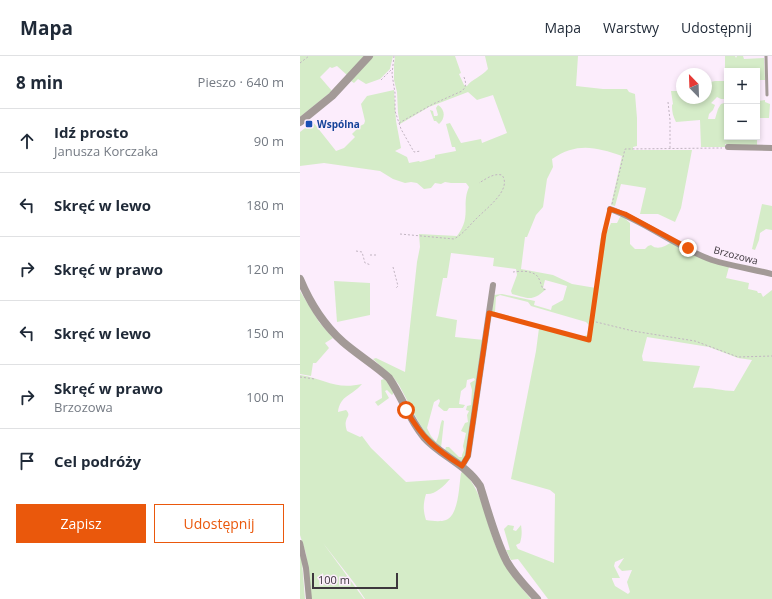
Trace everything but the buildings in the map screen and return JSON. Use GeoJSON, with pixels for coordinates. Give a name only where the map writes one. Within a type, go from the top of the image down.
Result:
{"type":"FeatureCollection","features":[{"type":"Feature","properties":{"kind":"street"},"geometry":{"type":"LineString","coordinates":[[300,122],[332,96],[369,56]]}},
{"type":"Feature","properties":{"kind":"street"},"geometry":{"type":"LineString","coordinates":[[728,148],[772,148]]}},
{"type":"Feature","properties":{"kind":"street","name":"Brzozowa"},"geometry":{"type":"LineString","coordinates":[[610,209],[625,214],[681,245],[712,260],[772,274]]}},
{"type":"Feature","properties":{"kind":"street"},"geometry":{"type":"LineString","coordinates":[[300,279],[327,326],[344,342],[389,378],[414,423],[431,445],[462,466],[475,479],[480,486],[508,563],[514,573],[537,599]]}},
{"type":"Feature","properties":{"kind":"street"},"geometry":{"type":"LineString","coordinates":[[462,466],[468,456],[492,285]]}},
{"type":"Feature","properties":{"kind":"street"},"geometry":{"type":"LineString","coordinates":[[300,543],[306,568],[309,599]]}},
{"type":"Feature","properties":{"kind":"lane"},"geometry":{"type":"LineString","coordinates":[[766,56],[768,95]]}},
{"type":"Feature","properties":{"kind":"path"},"geometry":{"type":"LineString","coordinates":[[300,63],[309,56]]}},
{"type":"Feature","properties":{"kind":"path"},"geometry":{"type":"LineString","coordinates":[[394,56],[392,69],[395,93],[395,111],[399,124],[414,152],[421,151]]}},
{"type":"Feature","properties":{"kind":"path"},"geometry":{"type":"LineString","coordinates":[[381,80],[392,69]]}},
{"type":"Feature","properties":{"kind":"path"},"geometry":{"type":"LineString","coordinates":[[399,124],[433,104],[462,91],[465,88],[466,83],[464,77]]}},
{"type":"Feature","properties":{"kind":"path"},"geometry":{"type":"LineString","coordinates":[[668,102],[670,120],[670,148]]}},
{"type":"Feature","properties":{"kind":"path"},"geometry":{"type":"LineString","coordinates":[[489,313],[589,340],[604,234],[625,149],[728,148]]}},
{"type":"Feature","properties":{"kind":"path"},"geometry":{"type":"LineString","coordinates":[[400,234],[454,239],[461,235],[476,218],[492,205],[501,193],[504,178],[502,174],[498,174],[479,183]]}},
{"type":"Feature","properties":{"kind":"path"},"geometry":{"type":"LineString","coordinates":[[356,251],[362,252],[365,263],[370,265]]}},
{"type":"Feature","properties":{"kind":"path"},"geometry":{"type":"LineString","coordinates":[[370,255],[376,255]]}},
{"type":"Feature","properties":{"kind":"path"},"geometry":{"type":"LineString","coordinates":[[393,267],[398,286],[395,289]]}},
{"type":"Feature","properties":{"kind":"path"},"geometry":{"type":"LineString","coordinates":[[513,272],[524,271],[534,274],[538,277],[542,287],[547,290]]}},
{"type":"Feature","properties":{"kind":"path"},"geometry":{"type":"LineString","coordinates":[[592,321],[633,331],[695,341],[738,357],[772,356]]}},
{"type":"Feature","properties":{"kind":"path"},"geometry":{"type":"LineString","coordinates":[[300,377],[315,379]]}},
{"type":"Feature","properties":{"kind":"green space"},"geometry":{"type":"Polygon","coordinates":[[[300,56],[364,56],[347,75],[337,66],[332,68],[330,67],[320,77],[332,91],[300,117],[300,56]]]}},
{"type":"Feature","properties":{"kind":"green space"},"geometry":{"type":"Polygon","coordinates":[[[373,56],[393,56],[390,69],[380,79],[366,84],[358,79],[354,83],[351,81],[373,56]]]}},
{"type":"Feature","properties":{"kind":"green space"},"geometry":{"type":"Polygon","coordinates":[[[395,56],[455,56],[461,73],[459,74],[464,85],[467,86],[488,69],[485,56],[578,56],[576,86],[603,89],[627,89],[629,92],[635,94],[637,146],[633,147],[633,150],[692,150],[681,208],[675,222],[658,214],[640,214],[646,188],[621,184],[615,206],[611,205],[622,156],[604,150],[578,148],[570,150],[552,159],[553,167],[547,179],[543,207],[536,215],[527,237],[525,237],[521,269],[553,275],[572,284],[596,288],[598,253],[602,233],[608,230],[611,223],[617,223],[622,216],[630,223],[630,244],[635,249],[645,249],[651,245],[659,248],[672,242],[729,267],[726,278],[749,283],[748,289],[761,293],[763,297],[772,290],[772,599],[548,599],[518,559],[511,560],[506,550],[510,550],[504,529],[508,525],[514,526],[513,530],[516,531],[521,525],[521,541],[516,545],[518,549],[554,563],[555,494],[550,490],[511,479],[536,351],[539,328],[494,315],[491,317],[494,295],[502,294],[535,301],[534,305],[551,310],[552,306],[563,300],[567,286],[545,280],[543,288],[546,289],[541,294],[533,298],[526,298],[512,294],[511,291],[517,275],[516,269],[493,266],[494,258],[451,253],[447,278],[443,278],[436,316],[457,320],[455,337],[484,340],[467,457],[462,462],[445,450],[446,447],[449,447],[459,457],[462,457],[466,433],[461,431],[465,423],[468,422],[467,415],[469,411],[466,410],[467,406],[471,405],[472,390],[470,383],[475,380],[474,378],[467,380],[466,387],[461,391],[459,404],[465,405],[463,408],[449,408],[447,411],[444,411],[438,406],[440,401],[439,399],[434,402],[427,428],[436,442],[440,425],[442,420],[444,421],[441,448],[429,439],[399,385],[393,377],[373,359],[376,358],[405,372],[420,247],[419,234],[457,236],[464,223],[469,187],[466,183],[445,182],[441,184],[435,183],[431,188],[424,189],[417,183],[405,183],[393,179],[380,171],[324,163],[300,166],[300,132],[313,122],[336,151],[344,148],[355,137],[352,134],[364,124],[365,121],[361,104],[367,96],[394,90],[396,121],[401,148],[395,151],[407,157],[409,163],[420,162],[435,158],[435,155],[456,151],[455,147],[452,147],[446,124],[450,123],[461,143],[481,139],[482,143],[507,133],[493,95],[477,100],[468,92],[429,107],[400,124],[397,92],[394,80],[395,56]],[[500,295],[496,297],[495,312],[581,337],[587,335],[589,325],[586,322],[531,306],[528,302],[500,295]],[[647,337],[642,356],[643,361],[700,366],[693,388],[734,391],[752,360],[738,358],[709,347],[647,337]],[[624,558],[615,562],[614,566],[620,578],[612,579],[615,586],[628,594],[630,592],[627,582],[632,570],[622,571],[618,567],[624,558]]]}},
{"type":"Feature","properties":{"kind":"green space"},"geometry":{"type":"Polygon","coordinates":[[[725,56],[735,56],[736,58],[737,56],[743,56],[744,59],[764,58],[765,80],[760,80],[760,68],[725,68],[725,56]]]}},
{"type":"Feature","properties":{"kind":"green space"},"geometry":{"type":"Polygon","coordinates":[[[724,81],[724,99],[717,97],[712,102],[712,82],[724,81]]]}},
{"type":"Feature","properties":{"kind":"green space"},"geometry":{"type":"Polygon","coordinates":[[[671,91],[676,91],[676,104],[712,104],[715,105],[709,114],[708,119],[715,119],[718,109],[721,104],[724,103],[724,140],[757,140],[757,146],[731,146],[725,144],[725,147],[701,147],[700,120],[676,122],[672,112],[673,104],[671,91]]]}},
{"type":"Feature","properties":{"kind":"green space"},"geometry":{"type":"Polygon","coordinates":[[[765,100],[765,102],[770,104],[769,118],[760,118],[760,101],[765,100]]]}},
{"type":"Feature","properties":{"kind":"green space"},"geometry":{"type":"Polygon","coordinates":[[[438,105],[441,107],[444,114],[439,124],[434,121],[430,110],[433,111],[434,116],[437,116],[436,108],[438,105]]]}},
{"type":"Feature","properties":{"kind":"green space"},"geometry":{"type":"Polygon","coordinates":[[[762,204],[772,206],[772,230],[766,229],[760,233],[755,250],[752,249],[762,204]]]}},
{"type":"Feature","properties":{"kind":"green space"},"geometry":{"type":"Polygon","coordinates":[[[334,281],[370,283],[370,315],[337,322],[334,281]]]}},
{"type":"Feature","properties":{"kind":"green space"},"geometry":{"type":"Polygon","coordinates":[[[300,291],[319,322],[333,338],[325,343],[329,348],[316,363],[313,363],[311,376],[300,374],[300,291]]]}},
{"type":"Feature","properties":{"kind":"green space"},"geometry":{"type":"Polygon","coordinates":[[[300,375],[337,385],[353,386],[362,384],[344,399],[339,406],[338,412],[346,410],[348,413],[346,419],[347,431],[360,437],[362,436],[371,448],[406,482],[450,479],[436,492],[426,494],[424,501],[424,513],[426,520],[446,520],[454,512],[459,492],[461,473],[463,471],[480,498],[500,556],[512,576],[531,599],[365,599],[323,543],[364,599],[311,599],[306,554],[300,535],[300,375]]]}},
{"type":"Feature","properties":{"kind":"green space"},"geometry":{"type":"Polygon","coordinates":[[[384,379],[392,388],[393,394],[392,395],[387,390],[385,391],[389,398],[378,406],[375,402],[382,398],[381,380],[384,379]]]}},
{"type":"Feature","properties":{"kind":"green space"},"geometry":{"type":"Polygon","coordinates":[[[300,554],[302,562],[305,599],[300,599],[300,554]]]}},
{"type":"Feature","properties":{"kind":"place","name":"Wspólna"},"geometry":{"type":"Point","coordinates":[309,124]}},
{"type":"Feature","properties":{"kind":"route"},"geometry":{"type":"LineString","coordinates":[[406,410],[431,445],[462,466],[468,456],[489,313],[589,340],[604,234],[610,209],[625,214],[633,220],[688,248]]}}]}
